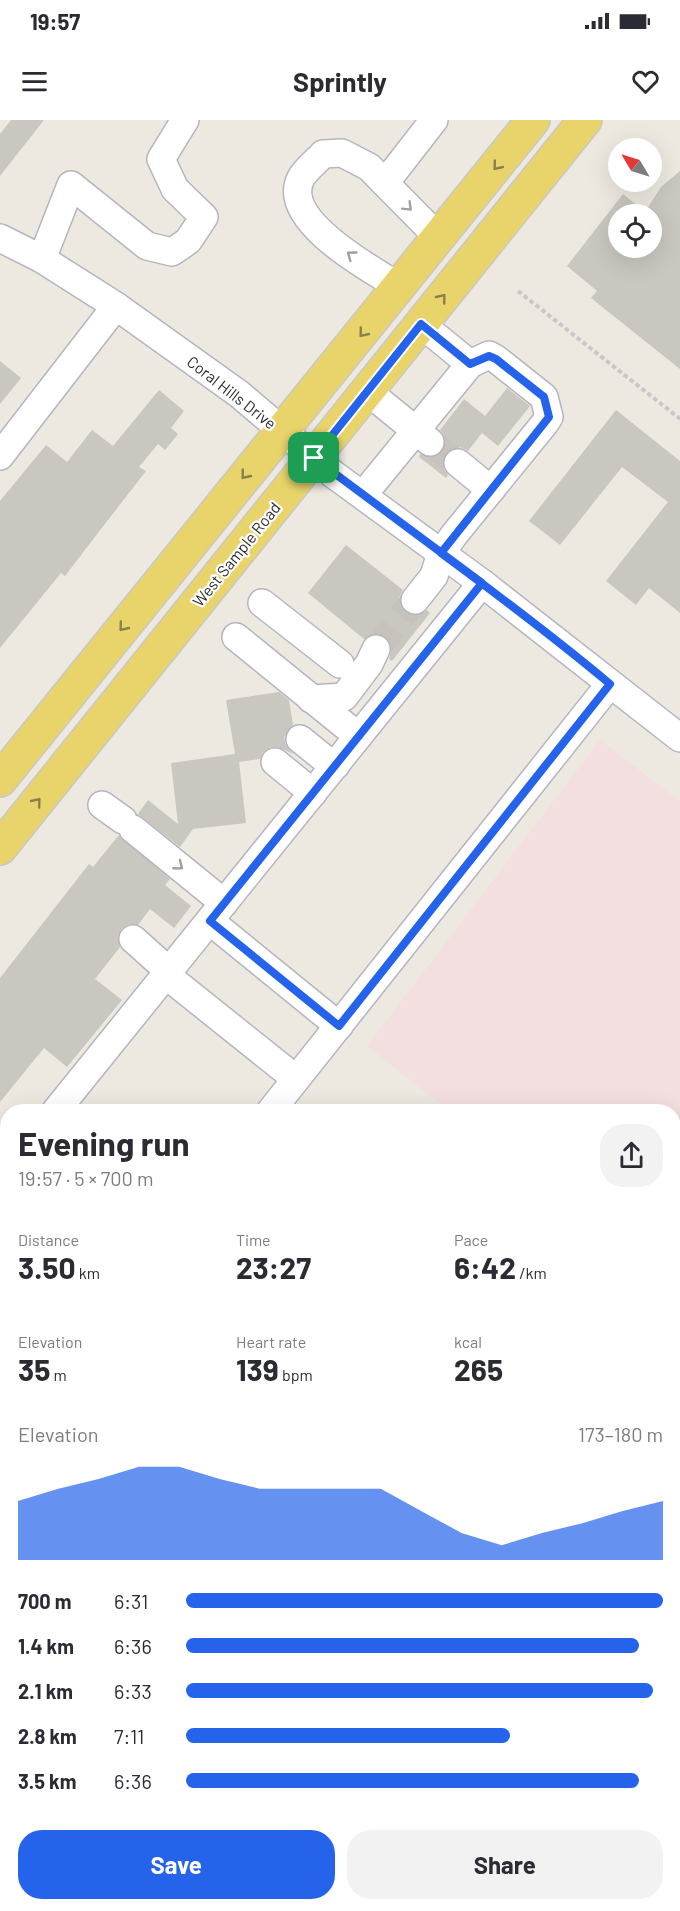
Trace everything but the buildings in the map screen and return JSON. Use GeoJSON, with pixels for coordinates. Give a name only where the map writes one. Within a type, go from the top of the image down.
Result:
{"type":"FeatureCollection","features":[{"type":"Feature","properties":{"kind":"main road"},"geometry":{"type":"LineString","coordinates":[[0,780],[533,120]]}},
{"type":"Feature","properties":{"kind":"main road","name":"West Sample Road"},"geometry":{"type":"LineString","coordinates":[[0,848],[580,124]]}},
{"type":"Feature","properties":{"kind":"street"},"geometry":{"type":"LineString","coordinates":[[42,259],[72,185],[147,246],[171,252],[188,241],[204,217],[175,189],[160,159],[185,120]]}},
{"type":"Feature","properties":{"kind":"street"},"geometry":{"type":"LineString","coordinates":[[385,183],[434,120]]}},
{"type":"Feature","properties":{"kind":"street"},"geometry":{"type":"LineString","coordinates":[[400,287],[352,257],[317,230],[301,206],[298,191],[302,177],[324,154],[342,153],[369,167],[439,238]]}},
{"type":"Feature","properties":{"kind":"street","name":"Coral Hills Drive"},"geometry":{"type":"LineString","coordinates":[[0,238],[42,259],[116,306],[239,394],[314,458],[482,583],[680,738]]}},
{"type":"Feature","properties":{"kind":"street"},"geometry":{"type":"LineString","coordinates":[[0,456],[116,306]]}},
{"type":"Feature","properties":{"kind":"street"},"geometry":{"type":"LineString","coordinates":[[421,324],[470,364]]}},
{"type":"Feature","properties":{"kind":"street"},"geometry":{"type":"LineString","coordinates":[[363,495],[424,436],[470,364],[489,356],[496,359],[544,397],[549,417],[441,553],[434,576],[416,598]]}},
{"type":"Feature","properties":{"kind":"street"},"geometry":{"type":"LineString","coordinates":[[367,391],[424,436]]}},
{"type":"Feature","properties":{"kind":"street"},"geometry":{"type":"LineString","coordinates":[[458,463],[490,490]]}},
{"type":"Feature","properties":{"kind":"street"},"geometry":{"type":"LineString","coordinates":[[62,1104],[482,583]]}},
{"type":"Feature","properties":{"kind":"street"},"geometry":{"type":"LineString","coordinates":[[262,603],[340,664]]}},
{"type":"Feature","properties":{"kind":"street"},"geometry":{"type":"LineString","coordinates":[[236,637],[311,699],[363,731]]}},
{"type":"Feature","properties":{"kind":"street"},"geometry":{"type":"LineString","coordinates":[[344,697],[373,657],[398,687]]}},
{"type":"Feature","properties":{"kind":"street"},"geometry":{"type":"LineString","coordinates":[[276,1104],[610,684]]}},
{"type":"Feature","properties":{"kind":"street"},"geometry":{"type":"LineString","coordinates":[[311,699],[344,697]]}},
{"type":"Feature","properties":{"kind":"street"},"geometry":{"type":"LineString","coordinates":[[344,697],[363,731]]}},
{"type":"Feature","properties":{"kind":"street"},"geometry":{"type":"LineString","coordinates":[[300,739],[326,760],[336,765]]}},
{"type":"Feature","properties":{"kind":"street"},"geometry":{"type":"LineString","coordinates":[[275,762],[313,793]]}},
{"type":"Feature","properties":{"kind":"street"},"geometry":{"type":"LineString","coordinates":[[119,818],[339,1026]]}},
{"type":"Feature","properties":{"kind":"street"},"geometry":{"type":"LineString","coordinates":[[133,939],[162,965],[166,975],[296,1079]]}},
{"type":"Feature","properties":{"kind":"path"},"geometry":{"type":"LineString","coordinates":[[518,291],[679,418],[680,416]]}},
{"type":"Feature","properties":{"kind":"shaded area"},"geometry":{"type":"Polygon","coordinates":[[[600,740],[680,801],[680,1104],[440,1104],[367,1046],[600,740]]]}},
{"type":"Feature","properties":{"kind":"tunnel"},"geometry":{"type":"LineString","coordinates":[[430,442],[458,463]]}},
{"type":"Feature","properties":{"kind":"tunnel"},"geometry":{"type":"LineString","coordinates":[[376,649],[415,600]]}},
{"type":"Feature","properties":{"kind":"route"},"geometry":{"type":"LineString","coordinates":[[314,458],[333,474],[482,583],[210,921],[339,1026],[501,823],[572,729],[610,684],[482,583],[441,553],[549,417],[544,397],[496,359],[489,356],[470,364],[421,324],[314,458]]}}]}
